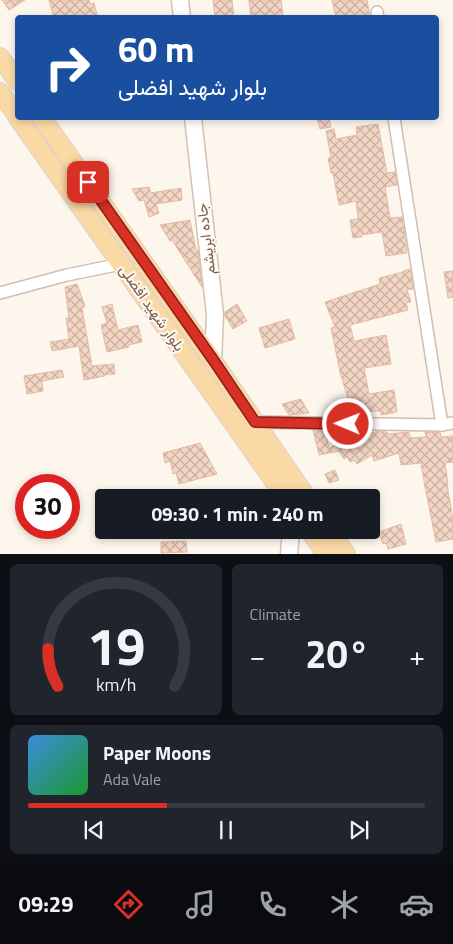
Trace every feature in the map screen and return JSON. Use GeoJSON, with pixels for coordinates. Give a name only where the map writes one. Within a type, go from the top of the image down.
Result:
{"type":"FeatureCollection","features":[{"type":"Feature","properties":{"kind":"main road"},"geometry":{"type":"LineString","coordinates":[[180,0],[182,15]]}},
{"type":"Feature","properties":{"kind":"main road"},"geometry":{"type":"LineString","coordinates":[[0,59],[15,78]]}},
{"type":"Feature","properties":{"kind":"main road","name":"بلوار شهید افضلی"},"geometry":{"type":"LineString","coordinates":[[0,92],[15,113]]}},
{"type":"Feature","properties":{"kind":"main road","name":"بلوار شهید افضلی"},"geometry":{"type":"LineString","coordinates":[[20,120],[280,489]]}},
{"type":"Feature","properties":{"kind":"main road","name":"بلوار شهید افضلی"},"geometry":{"type":"LineString","coordinates":[[43,120],[214,361],[301,489]]}},
{"type":"Feature","properties":{"kind":"main road","name":"جاده ابریشم"},"geometry":{"type":"LineString","coordinates":[[193,120],[215,314],[214,361]]}},
{"type":"Feature","properties":{"kind":"main road"},"geometry":{"type":"LineString","coordinates":[[289,554],[290,539]]}},
{"type":"Feature","properties":{"kind":"main road"},"geometry":{"type":"LineString","coordinates":[[315,539],[326,554]]}},
{"type":"Feature","properties":{"kind":"main road"},"geometry":{"type":"LineString","coordinates":[[336,539],[346,554]]}},
{"type":"Feature","properties":{"kind":"street"},"geometry":{"type":"LineString","coordinates":[[255,422],[447,424],[394,120]]}},
{"type":"Feature","properties":{"kind":"street"},"geometry":{"type":"LineString","coordinates":[[0,293],[67,275],[121,264]]}},
{"type":"Feature","properties":{"kind":"building"},"geometry":{"type":"Polygon","coordinates":[[[2,0],[25,0],[9,10],[2,0]]]}},
{"type":"Feature","properties":{"kind":"building"},"geometry":{"type":"Polygon","coordinates":[[[49,0],[89,0],[90,4],[94,3],[97,15],[53,15],[49,0]]]}},
{"type":"Feature","properties":{"kind":"building"},"geometry":{"type":"Polygon","coordinates":[[[213,0],[232,0],[234,15],[215,15],[213,0]]]}},
{"type":"Feature","properties":{"kind":"building"},"geometry":{"type":"Polygon","coordinates":[[[249,0],[281,0],[283,15],[251,15],[249,0]]]}},
{"type":"Feature","properties":{"kind":"building"},"geometry":{"type":"Polygon","coordinates":[[[332,0],[367,0],[370,15],[335,15],[332,0]]]}},
{"type":"Feature","properties":{"kind":"building"},"geometry":{"type":"Polygon","coordinates":[[[318,120],[329,120],[331,127],[320,129],[318,120]]]}},
{"type":"Feature","properties":{"kind":"building"},"geometry":{"type":"Polygon","coordinates":[[[378,124],[387,173],[395,172],[397,185],[385,187],[390,218],[402,217],[407,253],[386,256],[382,232],[353,238],[350,220],[358,219],[356,201],[339,205],[328,158],[331,158],[326,131],[334,129],[336,139],[357,135],[356,127],[378,124]]]}},
{"type":"Feature","properties":{"kind":"building"},"geometry":{"type":"Polygon","coordinates":[[[149,187],[151,193],[181,188],[182,200],[156,204],[159,213],[149,217],[144,200],[139,201],[132,189],[149,187]]]}},
{"type":"Feature","properties":{"kind":"building"},"geometry":{"type":"Polygon","coordinates":[[[190,220],[196,250],[198,250],[202,287],[172,240],[170,241],[160,225],[190,220]]]}},
{"type":"Feature","properties":{"kind":"building"},"geometry":{"type":"Polygon","coordinates":[[[410,269],[413,289],[407,290],[411,302],[406,303],[408,310],[350,325],[354,341],[386,335],[391,364],[364,368],[369,394],[394,390],[397,412],[381,415],[381,411],[352,412],[340,372],[331,328],[335,327],[325,302],[380,284],[379,278],[410,269]]]}},
{"type":"Feature","properties":{"kind":"building"},"geometry":{"type":"Polygon","coordinates":[[[453,271],[453,297],[448,298],[444,272],[453,271]]]}},
{"type":"Feature","properties":{"kind":"building"},"geometry":{"type":"Polygon","coordinates":[[[77,284],[85,306],[82,308],[92,366],[114,364],[115,374],[84,380],[79,346],[52,351],[50,342],[69,339],[66,318],[69,318],[65,287],[77,284]]]}},
{"type":"Feature","properties":{"kind":"building"},"geometry":{"type":"Polygon","coordinates":[[[112,304],[118,330],[138,325],[142,342],[107,352],[101,325],[107,323],[102,307],[112,304]]]}},
{"type":"Feature","properties":{"kind":"building"},"geometry":{"type":"Polygon","coordinates":[[[237,304],[247,321],[233,329],[225,316],[225,312],[237,304]]]}},
{"type":"Feature","properties":{"kind":"building"},"geometry":{"type":"Polygon","coordinates":[[[289,319],[295,339],[265,348],[259,328],[289,319]]]}},
{"type":"Feature","properties":{"kind":"building"},"geometry":{"type":"Polygon","coordinates":[[[62,370],[64,377],[42,381],[43,391],[27,394],[24,376],[62,370]]]}},
{"type":"Feature","properties":{"kind":"building"},"geometry":{"type":"Polygon","coordinates":[[[301,399],[309,413],[289,415],[282,404],[301,399]]]}},
{"type":"Feature","properties":{"kind":"building"},"geometry":{"type":"Polygon","coordinates":[[[313,430],[325,431],[329,448],[352,436],[357,444],[370,437],[369,434],[379,431],[387,432],[388,434],[409,432],[410,438],[426,437],[425,432],[440,432],[441,437],[453,436],[453,462],[445,463],[453,520],[453,539],[436,542],[421,463],[401,465],[399,453],[374,461],[372,455],[357,464],[354,460],[350,462],[347,457],[344,459],[339,451],[319,455],[313,430]]]}},
{"type":"Feature","properties":{"kind":"building"},"geometry":{"type":"Polygon","coordinates":[[[200,443],[217,474],[179,484],[176,473],[173,474],[170,461],[165,463],[163,453],[200,443]]]}},
{"type":"Feature","properties":{"kind":"building"},"geometry":{"type":"Polygon","coordinates":[[[335,470],[339,480],[329,483],[325,474],[335,470]]]}},
{"type":"Feature","properties":{"kind":"building"},"geometry":{"type":"Polygon","coordinates":[[[401,524],[406,544],[388,549],[386,543],[383,544],[380,532],[401,524]]]}},
{"type":"Feature","properties":{"kind":"building"},"geometry":{"type":"Polygon","coordinates":[[[186,541],[187,552],[161,553],[161,542],[186,541]]]}},
{"type":"Feature","properties":{"kind":"route"},"geometry":{"type":"LineString","coordinates":[[88,182],[255,422],[348,424]]}}]}
